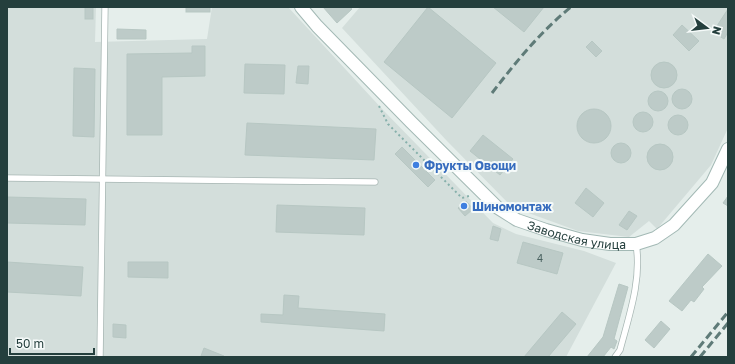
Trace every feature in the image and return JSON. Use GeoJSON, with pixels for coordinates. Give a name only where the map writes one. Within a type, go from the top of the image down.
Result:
{"type":"FeatureCollection","features":[{"type":"Feature","properties":{"kind":"main road","name":"Заводская улица"},"geometry":{"type":"LineString","coordinates":[[301,7],[317,26],[498,208],[517,220],[546,230],[582,240],[610,244],[636,244],[655,238],[674,225],[712,182],[728,149]]}},
{"type":"Feature","properties":{"kind":"lane"},"geometry":{"type":"LineString","coordinates":[[100,357],[102,351],[106,7]]}},
{"type":"Feature","properties":{"kind":"lane"},"geometry":{"type":"LineString","coordinates":[[7,178],[375,182]]}},
{"type":"Feature","properties":{"kind":"lane"},"geometry":{"type":"LineString","coordinates":[[615,357],[620,350],[636,288],[638,252],[636,244]]}},
{"type":"Feature","properties":{"kind":"path"},"geometry":{"type":"LineString","coordinates":[[377,104],[388,124],[462,198],[472,196]]}},
{"type":"Feature","properties":{"kind":"shaded area"},"geometry":{"type":"Polygon","coordinates":[[[7,7],[96,7],[95,42],[207,39],[212,7],[288,7],[384,111],[493,223],[516,234],[584,251],[616,263],[566,357],[7,357],[7,7]]]}},
{"type":"Feature","properties":{"kind":"shaded area"},"geometry":{"type":"Polygon","coordinates":[[[360,7],[728,7],[728,128],[711,165],[657,229],[649,221],[629,237],[578,231],[512,207],[447,141],[342,28],[360,7]]]}},
{"type":"Feature","properties":{"kind":"building"},"geometry":{"type":"Polygon","coordinates":[[[85,7],[93,7],[93,19],[85,19],[85,7]]]}},
{"type":"Feature","properties":{"kind":"building"},"geometry":{"type":"Polygon","coordinates":[[[186,7],[210,7],[210,12],[186,12],[186,7]]]}},
{"type":"Feature","properties":{"kind":"building"},"geometry":{"type":"Polygon","coordinates":[[[323,7],[350,7],[352,9],[337,23],[323,7]]]}},
{"type":"Feature","properties":{"kind":"building"},"geometry":{"type":"Polygon","coordinates":[[[428,7],[496,63],[452,118],[384,62],[428,7]]]}},
{"type":"Feature","properties":{"kind":"building"},"geometry":{"type":"Polygon","coordinates":[[[493,7],[544,7],[524,32],[493,7]]]}},
{"type":"Feature","properties":{"kind":"building"},"geometry":{"type":"Polygon","coordinates":[[[728,9],[728,32],[724,39],[713,32],[728,9]]]}},
{"type":"Feature","properties":{"kind":"building"},"geometry":{"type":"Polygon","coordinates":[[[682,25],[699,41],[689,51],[673,35],[682,25]]]}},
{"type":"Feature","properties":{"kind":"building"},"geometry":{"type":"Polygon","coordinates":[[[117,29],[146,30],[146,39],[117,39],[117,29]]]}},
{"type":"Feature","properties":{"kind":"building"},"geometry":{"type":"Polygon","coordinates":[[[592,41],[602,51],[596,57],[586,47],[592,41]]]}},
{"type":"Feature","properties":{"kind":"building"},"geometry":{"type":"Polygon","coordinates":[[[192,46],[205,46],[205,76],[162,77],[162,135],[127,135],[127,54],[192,53],[192,46]]]}},
{"type":"Feature","properties":{"kind":"building"},"geometry":{"type":"Polygon","coordinates":[[[664,62],[673,66],[677,75],[673,84],[664,88],[655,84],[651,75],[655,66],[664,62]]]}},
{"type":"Feature","properties":{"kind":"building"},"geometry":{"type":"Polygon","coordinates":[[[245,64],[285,65],[284,94],[244,93],[245,64]]]}},
{"type":"Feature","properties":{"kind":"building"},"geometry":{"type":"Polygon","coordinates":[[[298,66],[309,66],[308,84],[296,83],[298,66]]]}},
{"type":"Feature","properties":{"kind":"building"},"geometry":{"type":"Polygon","coordinates":[[[74,68],[95,69],[94,137],[73,136],[74,68]]]}},
{"type":"Feature","properties":{"kind":"building"},"geometry":{"type":"Polygon","coordinates":[[[682,89],[689,92],[692,99],[689,106],[682,109],[675,106],[672,99],[675,92],[682,89]]]}},
{"type":"Feature","properties":{"kind":"building"},"geometry":{"type":"Polygon","coordinates":[[[658,91],[665,94],[668,101],[665,108],[658,111],[651,108],[648,101],[651,94],[658,91]]]}},
{"type":"Feature","properties":{"kind":"building"},"geometry":{"type":"Polygon","coordinates":[[[594,109],[606,114],[611,126],[606,138],[594,143],[582,138],[577,126],[582,114],[594,109]]]}},
{"type":"Feature","properties":{"kind":"building"},"geometry":{"type":"Polygon","coordinates":[[[643,112],[650,115],[653,122],[650,129],[643,132],[636,129],[633,122],[636,115],[643,112]]]}},
{"type":"Feature","properties":{"kind":"building"},"geometry":{"type":"Polygon","coordinates":[[[678,115],[685,118],[688,125],[685,132],[678,135],[671,132],[668,125],[671,118],[678,115]]]}},
{"type":"Feature","properties":{"kind":"building"},"geometry":{"type":"Polygon","coordinates":[[[247,123],[376,129],[374,160],[245,155],[247,123]]]}},
{"type":"Feature","properties":{"kind":"building"},"geometry":{"type":"Polygon","coordinates":[[[483,135],[513,159],[500,175],[470,151],[483,135]]]}},
{"type":"Feature","properties":{"kind":"building"},"geometry":{"type":"Polygon","coordinates":[[[621,143],[628,146],[631,153],[628,160],[621,163],[614,160],[611,153],[614,146],[621,143]]]}},
{"type":"Feature","properties":{"kind":"building"},"geometry":{"type":"Polygon","coordinates":[[[660,144],[669,148],[673,157],[669,166],[660,170],[651,166],[647,157],[651,148],[660,144]]]}},
{"type":"Feature","properties":{"kind":"building"},"geometry":{"type":"Polygon","coordinates":[[[402,147],[435,180],[428,187],[395,154],[402,147]]]}},
{"type":"Feature","properties":{"kind":"building"},"geometry":{"type":"Polygon","coordinates":[[[586,188],[604,203],[593,217],[575,203],[586,188]]]}},
{"type":"Feature","properties":{"kind":"building"},"geometry":{"type":"Polygon","coordinates":[[[728,196],[728,206],[723,203],[728,196]]]}},
{"type":"Feature","properties":{"kind":"building"},"geometry":{"type":"Polygon","coordinates":[[[7,197],[86,199],[85,225],[7,223],[7,197]]]}},
{"type":"Feature","properties":{"kind":"building"},"geometry":{"type":"Polygon","coordinates":[[[466,201],[473,209],[465,216],[458,208],[466,201]]]}},
{"type":"Feature","properties":{"kind":"building"},"geometry":{"type":"Polygon","coordinates":[[[277,205],[365,208],[364,235],[276,232],[277,205]]]}},
{"type":"Feature","properties":{"kind":"building"},"geometry":{"type":"Polygon","coordinates":[[[629,211],[637,216],[627,230],[619,225],[629,211]]]}},
{"type":"Feature","properties":{"kind":"building"},"geometry":{"type":"Polygon","coordinates":[[[493,226],[501,229],[498,241],[490,239],[493,226]]]}},
{"type":"Feature","properties":{"kind":"building"},"geometry":{"type":"Polygon","coordinates":[[[523,242],[563,253],[557,274],[517,263],[523,242]]]}},
{"type":"Feature","properties":{"kind":"building"},"geometry":{"type":"Polygon","coordinates":[[[708,254],[722,266],[702,287],[704,289],[694,302],[691,300],[682,311],[669,301],[708,254]]]}},
{"type":"Feature","properties":{"kind":"building"},"geometry":{"type":"Polygon","coordinates":[[[7,262],[83,267],[81,296],[7,292],[7,262]]]}},
{"type":"Feature","properties":{"kind":"building"},"geometry":{"type":"Polygon","coordinates":[[[128,262],[168,262],[168,278],[128,277],[128,262]]]}},
{"type":"Feature","properties":{"kind":"building"},"geometry":{"type":"Polygon","coordinates":[[[619,284],[628,287],[614,339],[617,341],[614,349],[611,347],[603,357],[587,357],[603,337],[619,284]]]}},
{"type":"Feature","properties":{"kind":"building"},"geometry":{"type":"Polygon","coordinates":[[[284,295],[299,296],[298,308],[385,314],[384,331],[261,322],[261,314],[283,315],[284,295]]]}},
{"type":"Feature","properties":{"kind":"building"},"geometry":{"type":"Polygon","coordinates":[[[562,312],[576,324],[548,357],[524,357],[562,312]]]}},
{"type":"Feature","properties":{"kind":"building"},"geometry":{"type":"Polygon","coordinates":[[[661,321],[670,329],[654,348],[645,340],[661,321]]]}},
{"type":"Feature","properties":{"kind":"building"},"geometry":{"type":"Polygon","coordinates":[[[113,324],[126,325],[126,338],[113,337],[113,324]]]}},
{"type":"Feature","properties":{"kind":"building"},"geometry":{"type":"Polygon","coordinates":[[[204,348],[224,356],[201,356],[204,348]]]}},
{"type":"Feature","properties":{"kind":"railway"},"geometry":{"type":"LineString","coordinates":[[492,93],[539,37],[571,7]]}},
{"type":"Feature","properties":{"kind":"railway"},"geometry":{"type":"LineString","coordinates":[[691,357],[728,312]]}},
{"type":"Feature","properties":{"kind":"railway"},"geometry":{"type":"LineString","coordinates":[[700,357],[728,323]]}},
{"type":"Feature","properties":{"kind":"place","name":"Фрукты Овощи"},"geometry":{"type":"Point","coordinates":[416,165]}},
{"type":"Feature","properties":{"kind":"place","name":"Шиномонтаж"},"geometry":{"type":"Point","coordinates":[464,206]}}]}
